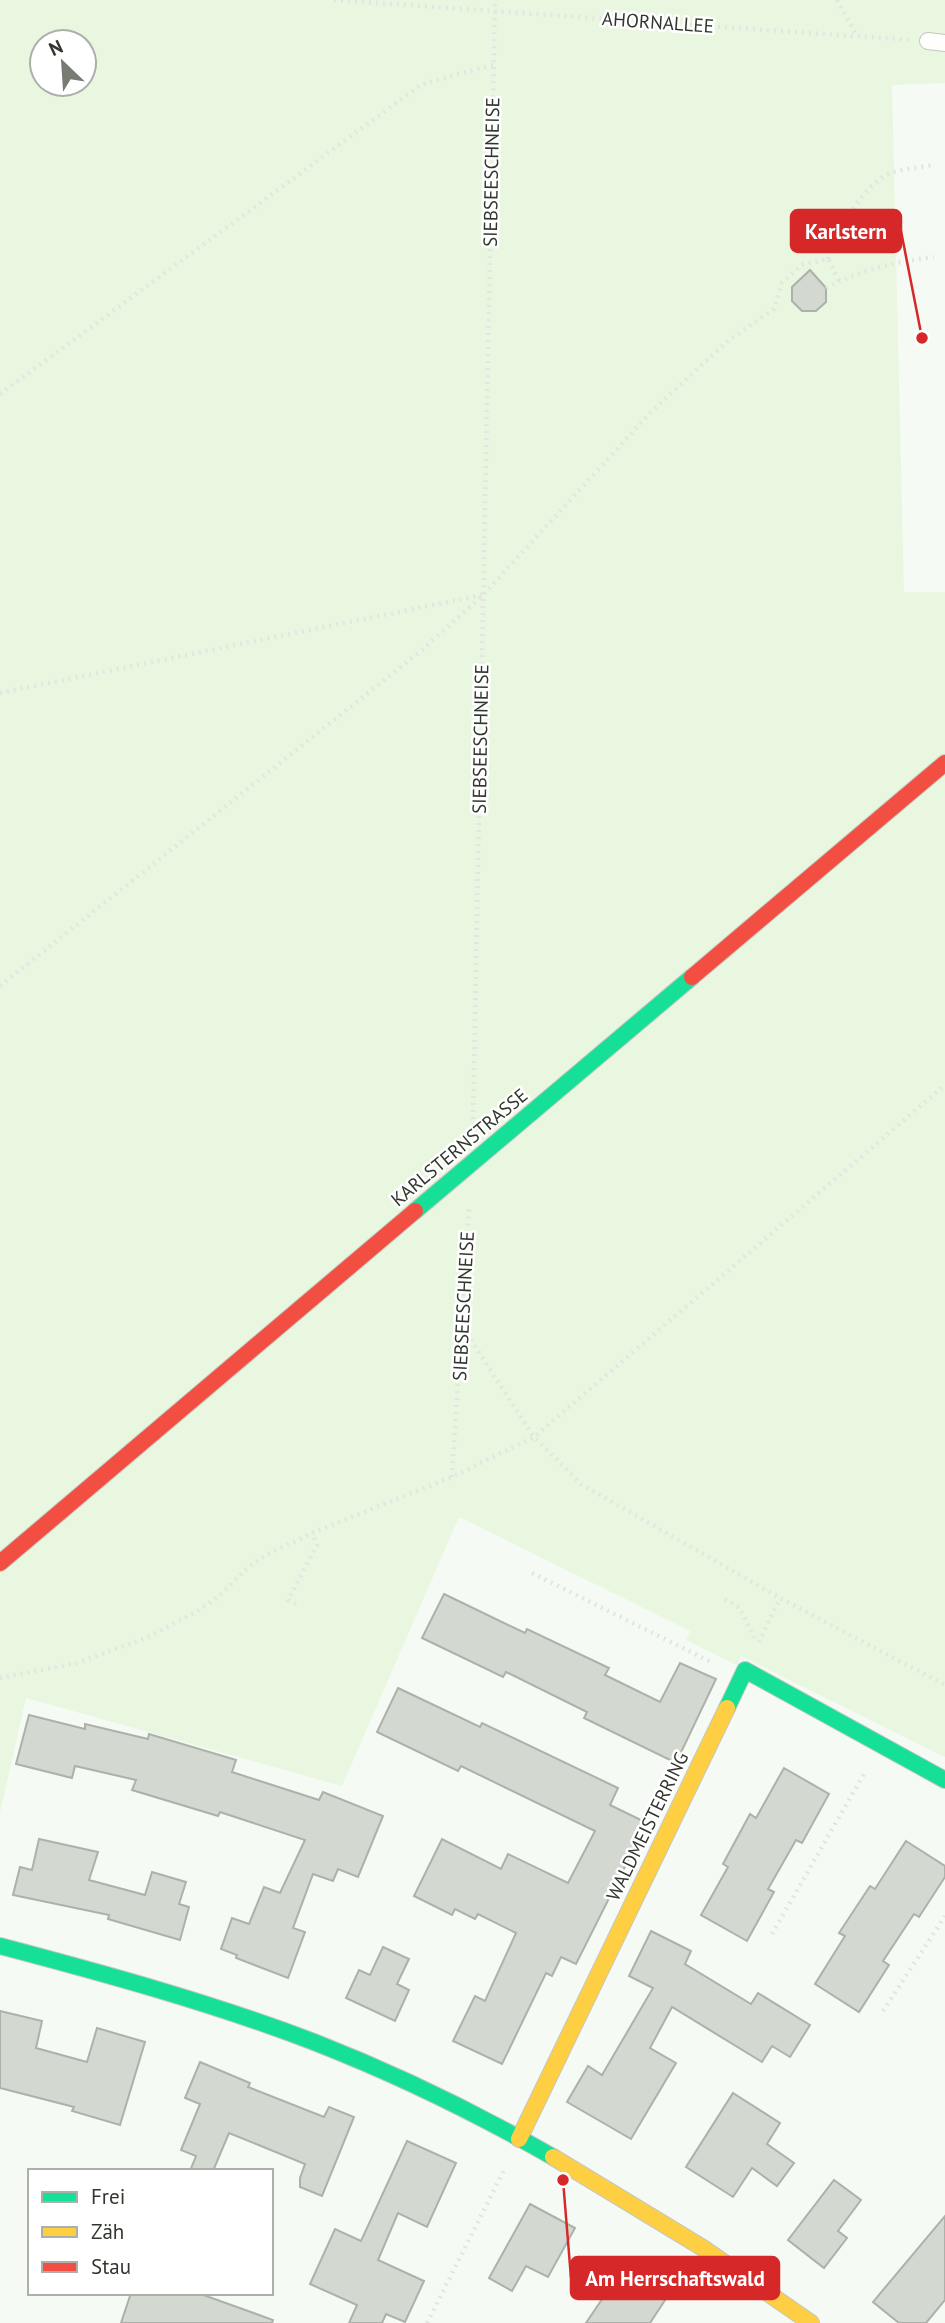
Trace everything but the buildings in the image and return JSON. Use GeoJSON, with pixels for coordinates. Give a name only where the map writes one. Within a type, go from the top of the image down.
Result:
{"type":"FeatureCollection","features":[{"type":"Feature","properties":{"kind":"street","name":"KARLSTERNSTRASSE"},"geometry":{"type":"LineString","coordinates":[[0,1563],[945,763]]}},
{"type":"Feature","properties":{"kind":"street"},"geometry":{"type":"LineString","coordinates":[[742,1677],[745,1670],[945,1780]]}},
{"type":"Feature","properties":{"kind":"street","name":"WALDMEISTERRING"},"geometry":{"type":"LineString","coordinates":[[519,2139],[685,1800],[742,1677]]}},
{"type":"Feature","properties":{"kind":"street"},"geometry":{"type":"LineString","coordinates":[[0,1946],[194,2000],[267,2025],[431,2093],[632,2201],[729,2263],[811,2323]]}},
{"type":"Feature","properties":{"kind":"path","name":"AHORNALLEE"},"geometry":{"type":"LineString","coordinates":[[334,0],[897,39]]}},
{"type":"Feature","properties":{"kind":"path","name":"SIEBSEESCHNEISE"},"geometry":{"type":"LineString","coordinates":[[472,1125],[495,0]]}},
{"type":"Feature","properties":{"kind":"path"},"geometry":{"type":"LineString","coordinates":[[837,0],[858,36]]}},
{"type":"Feature","properties":{"kind":"path"},"geometry":{"type":"LineString","coordinates":[[0,394],[422,84],[493,65]]}},
{"type":"Feature","properties":{"kind":"path"},"geometry":{"type":"LineString","coordinates":[[839,281],[828,258],[842,226],[861,198],[886,175],[933,166]]}},
{"type":"Feature","properties":{"kind":"path"},"geometry":{"type":"LineString","coordinates":[[827,288],[891,262],[934,257]]}},
{"type":"Feature","properties":{"kind":"path"},"geometry":{"type":"LineString","coordinates":[[0,986],[422,650],[483,595],[653,410],[728,341],[774,309],[782,283],[801,265],[828,258]]}},
{"type":"Feature","properties":{"kind":"path"},"geometry":{"type":"LineString","coordinates":[[0,693],[483,595]]}},
{"type":"Feature","properties":{"kind":"path"},"geometry":{"type":"LineString","coordinates":[[0,1678],[77,1663],[146,1638],[196,1612],[218,1597],[245,1570],[266,1555],[312,1533],[452,1477],[534,1437],[945,1085]]}},
{"type":"Feature","properties":{"kind":"path","name":"SIEBSEESCHNEISE"},"geometry":{"type":"LineString","coordinates":[[452,1477],[472,1163]]}},
{"type":"Feature","properties":{"kind":"path"},"geometry":{"type":"LineString","coordinates":[[463,1327],[534,1437],[581,1483],[780,1598],[945,1685]]}},
{"type":"Feature","properties":{"kind":"path"},"geometry":{"type":"LineString","coordinates":[[296,1604],[288,1600],[317,1545],[312,1533]]}},
{"type":"Feature","properties":{"kind":"path"},"geometry":{"type":"LineString","coordinates":[[532,1573],[742,1677]]}},
{"type":"Feature","properties":{"kind":"path"},"geometry":{"type":"LineString","coordinates":[[725,1599],[740,1608],[758,1645],[780,1598]]}},
{"type":"Feature","properties":{"kind":"path"},"geometry":{"type":"LineString","coordinates":[[772,1934],[882,1744]]}},
{"type":"Feature","properties":{"kind":"path"},"geometry":{"type":"LineString","coordinates":[[883,2011],[945,1916]]}},
{"type":"Feature","properties":{"kind":"path"},"geometry":{"type":"LineString","coordinates":[[427,2323],[519,2139]]}},
{"type":"Feature","properties":{"kind":"green space"},"geometry":{"type":"Polygon","coordinates":[[[0,0],[945,0],[945,83],[892,85],[904,592],[945,592],[945,1757],[741,1656],[737,1665],[686,1640],[690,1631],[459,1517],[342,1786],[26,1698],[0,1813],[0,0]]]}},
{"type":"Feature","properties":{"kind":"traffic: fast"},"geometry":{"type":"LineString","coordinates":[[415,1211],[692,977]]}},
{"type":"Feature","properties":{"kind":"traffic: fast"},"geometry":{"type":"LineString","coordinates":[[727,1708],[745,1670],[945,1780]]}},
{"type":"Feature","properties":{"kind":"traffic: fast"},"geometry":{"type":"LineString","coordinates":[[0,1946],[198,2002],[314,2042],[435,2095],[553,2157]]}},
{"type":"Feature","properties":{"kind":"traffic: slow"},"geometry":{"type":"LineString","coordinates":[[519,2139],[727,1708]]}},
{"type":"Feature","properties":{"kind":"traffic: slow"},"geometry":{"type":"LineString","coordinates":[[553,2157],[703,2248],[811,2323]]}},
{"type":"Feature","properties":{"kind":"traffic: jam"},"geometry":{"type":"LineString","coordinates":[[692,977],[945,763]]}},
{"type":"Feature","properties":{"kind":"traffic: jam"},"geometry":{"type":"LineString","coordinates":[[0,1563],[415,1211]]}},
{"type":"Feature","properties":{"kind":"place","name":"Karlstern"},"geometry":{"type":"Point","coordinates":[922,338]}},
{"type":"Feature","properties":{"kind":"place","name":"Am Herrschaftswald"},"geometry":{"type":"Point","coordinates":[563,2180]}}]}
